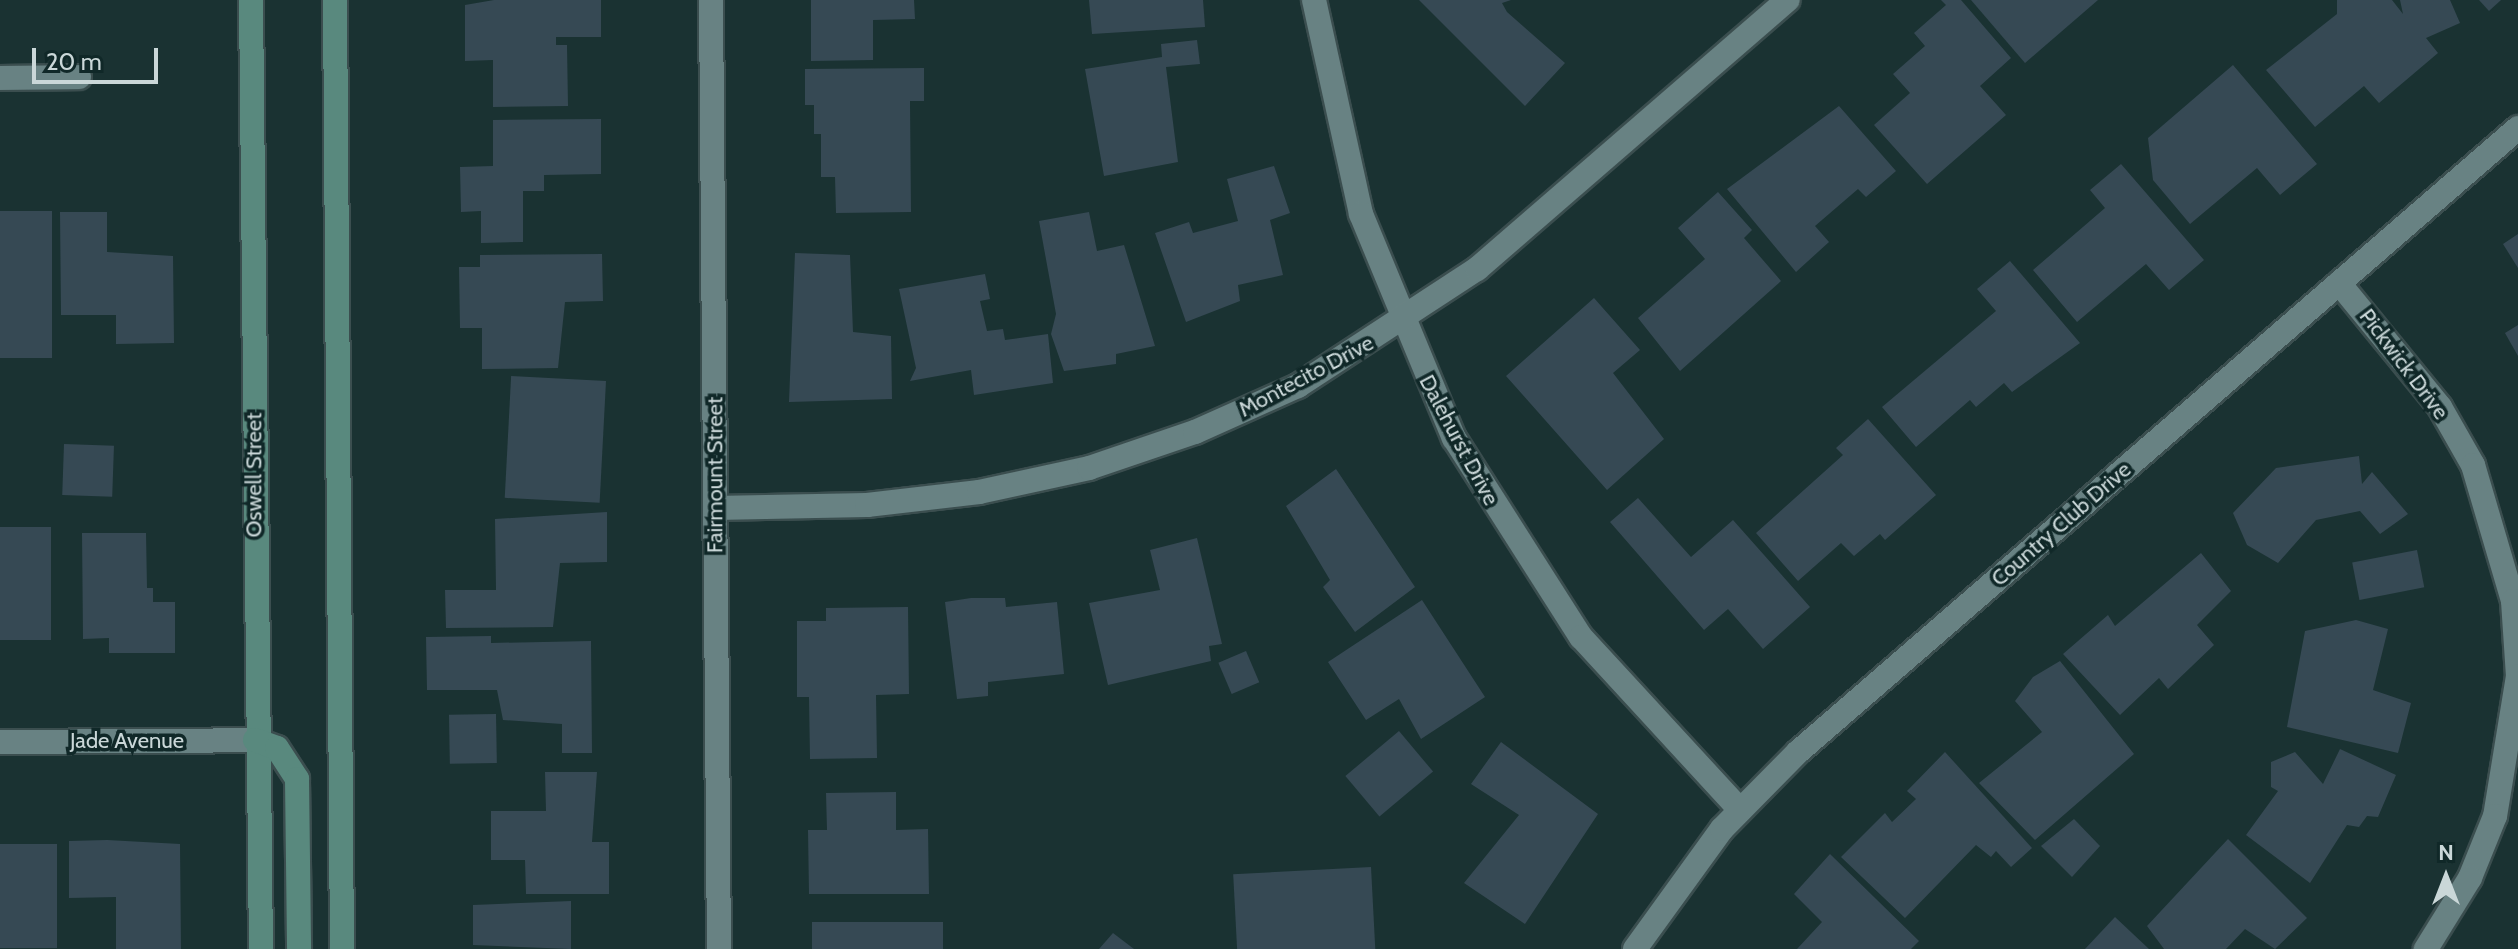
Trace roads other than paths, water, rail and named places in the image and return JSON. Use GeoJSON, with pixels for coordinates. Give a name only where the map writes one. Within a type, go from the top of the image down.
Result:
{"type":"FeatureCollection","features":[{"type":"Feature","properties":{"kind":"main road","name":"Oswell Street"},"geometry":{"type":"LineString","coordinates":[[251,0],[255,740],[261,949]]}},
{"type":"Feature","properties":{"kind":"main road"},"geometry":{"type":"LineString","coordinates":[[335,0],[342,949]]}},
{"type":"Feature","properties":{"kind":"main road"},"geometry":{"type":"LineString","coordinates":[[255,740],[277,748],[297,779],[299,949]]}},
{"type":"Feature","properties":{"kind":"street","name":"Fairmount Street"},"geometry":{"type":"LineString","coordinates":[[711,0],[719,949]]}},
{"type":"Feature","properties":{"kind":"street","name":"Dalehurst Drive"},"geometry":{"type":"LineString","coordinates":[[1314,0],[1361,214],[1401,324],[1513,540],[1618,682],[1740,810]]}},
{"type":"Feature","properties":{"kind":"street","name":"Montecito Drive"},"geometry":{"type":"LineString","coordinates":[[715,508],[867,505],[979,492],[1089,468],[1195,432],[1298,386],[1401,324],[1477,269],[1788,0]]}},
{"type":"Feature","properties":{"kind":"street"},"geometry":{"type":"LineString","coordinates":[[0,78],[79,77]]}},
{"type":"Feature","properties":{"kind":"street","name":"Country Club Drive"},"geometry":{"type":"LineString","coordinates":[[1635,949],[1740,810],[2518,128]]}},
{"type":"Feature","properties":{"kind":"street","name":"Pickwick Drive"},"geometry":{"type":"LineString","coordinates":[[2339,283],[2440,407],[2473,465],[2513,601],[2518,676],[2495,816],[2470,878],[2426,949]]}},
{"type":"Feature","properties":{"kind":"street","name":"Jade Avenue"},"geometry":{"type":"LineString","coordinates":[[0,742],[255,740]]}}]}
